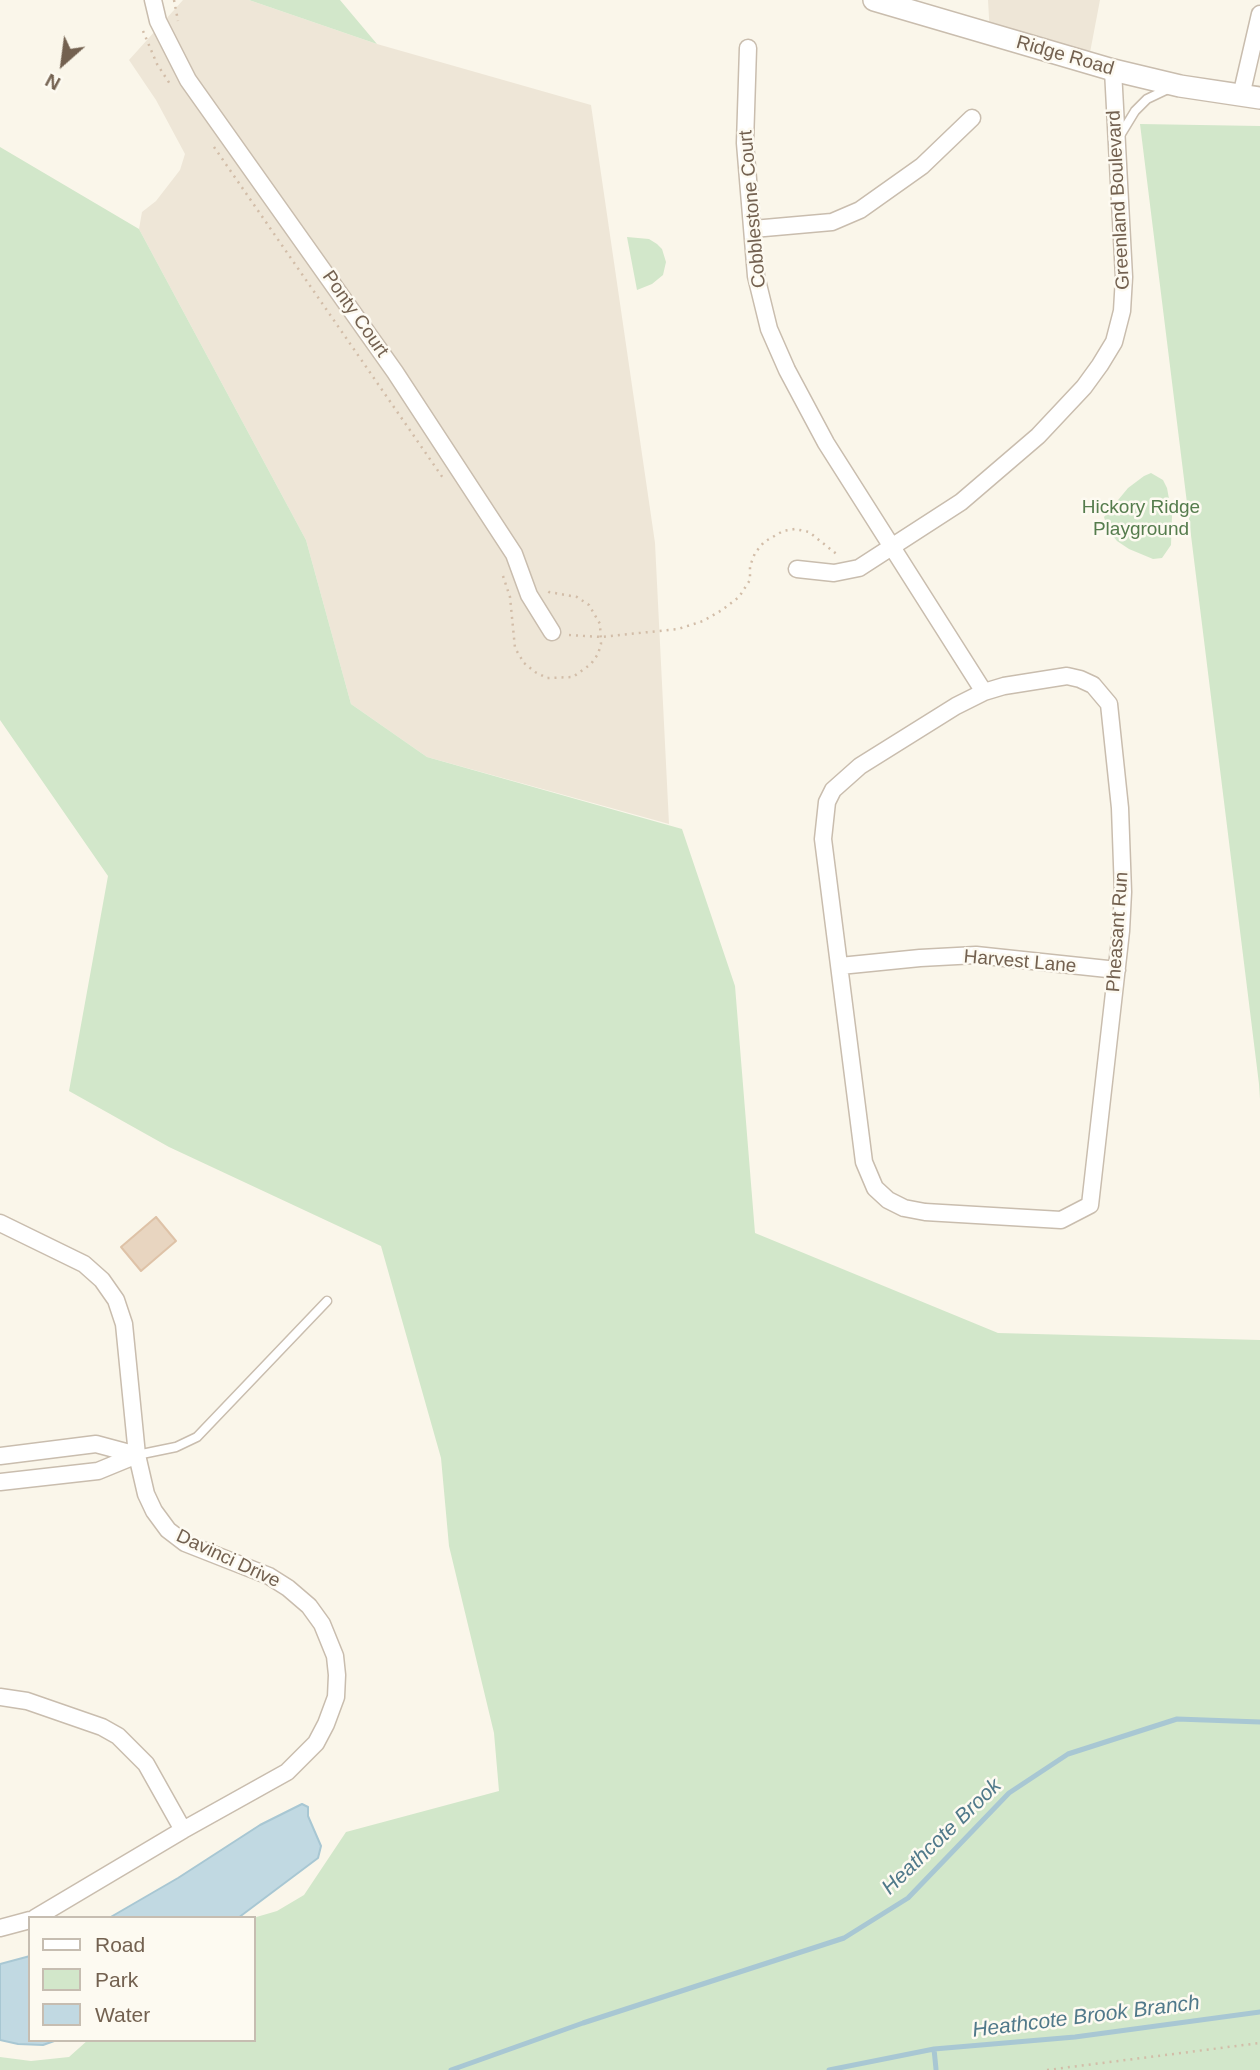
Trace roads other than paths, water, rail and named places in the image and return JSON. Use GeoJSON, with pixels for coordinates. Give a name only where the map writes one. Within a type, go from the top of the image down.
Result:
{"type":"FeatureCollection","features":[{"type":"Feature","properties":{"kind":"street","name":"Ponty Court"},"geometry":{"type":"LineString","coordinates":[[153,0],[158,21],[188,80],[395,372],[514,554],[529,594],[552,632]]}},
{"type":"Feature","properties":{"kind":"street","name":"Ridge Road"},"geometry":{"type":"LineString","coordinates":[[874,0],[1113,70],[1180,86],[1250,97]]}},
{"type":"Feature","properties":{"kind":"street"},"geometry":{"type":"LineString","coordinates":[[1250,97],[1260,14]]}},
{"type":"Feature","properties":{"kind":"street","name":"Cobblestone Court"},"geometry":{"type":"LineString","coordinates":[[748,48],[745,143],[756,276],[769,329],[787,370],[827,443],[984,692]]}},
{"type":"Feature","properties":{"kind":"street","name":"Greenland Boulevard"},"geometry":{"type":"LineString","coordinates":[[797,569],[834,573],[859,568],[961,502],[1038,436],[1084,387],[1114,342],[1122,311],[1125,277],[1113,70]]}},
{"type":"Feature","properties":{"kind":"street"},"geometry":{"type":"LineString","coordinates":[[753,229],[832,222],[860,210],[922,166],[972,118]]}},
{"type":"Feature","properties":{"kind":"street","name":"Pheasant Run"},"geometry":{"type":"LineString","coordinates":[[1067,676],[1093,685],[1109,704],[1120,808],[1124,892],[1117,970],[1090,1205],[1062,1220],[925,1212],[904,1208],[888,1200],[875,1188],[864,1161],[823,839],[824,816],[833,789],[860,766],[984,692],[1004,686],[1067,676]]}},
{"type":"Feature","properties":{"kind":"street","name":"Harvest Lane"},"geometry":{"type":"LineString","coordinates":[[840,966],[975,955],[1117,970]]}},
{"type":"Feature","properties":{"kind":"street","name":"Davinci Drive"},"geometry":{"type":"LineString","coordinates":[[0,1223],[84,1264],[102,1280],[116,1300],[124,1324],[137,1455],[146,1494],[154,1511],[169,1530],[185,1543],[269,1576],[309,1606],[322,1624],[335,1656],[337,1675],[336,1697],[327,1724],[316,1743],[287,1772],[38,1916]]}},
{"type":"Feature","properties":{"kind":"street"},"geometry":{"type":"LineString","coordinates":[[0,1456],[96,1444],[137,1455]]}},
{"type":"Feature","properties":{"kind":"street"},"geometry":{"type":"LineString","coordinates":[[0,1482],[98,1471],[137,1455]]}},
{"type":"Feature","properties":{"kind":"street"},"geometry":{"type":"LineString","coordinates":[[0,1697],[26,1701],[102,1727],[118,1736],[146,1764],[183,1830]]}},
{"type":"Feature","properties":{"kind":"street"},"geometry":{"type":"LineString","coordinates":[[0,1928],[28,1921]]}},
{"type":"Feature","properties":{"kind":"lane"},"geometry":{"type":"LineString","coordinates":[[1116,143],[1125,124],[1147,99],[1180,86]]}},
{"type":"Feature","properties":{"kind":"lane"},"geometry":{"type":"LineString","coordinates":[[137,1455],[176,1447],[197,1437],[327,1301]]}},
{"type":"Feature","properties":{"kind":"water"},"geometry":{"type":"Polygon","coordinates":[[[302,1804],[308,1807],[308,1816],[321,1846],[318,1858],[241,1916],[112,1916],[178,1878],[260,1825],[302,1804]]]}},
{"type":"Feature","properties":{"kind":"water"},"geometry":{"type":"Polygon","coordinates":[[[28,1957],[28,2042],[51,2042],[43,2045],[0,2040],[0,1964],[28,1957]]]}},
{"type":"Feature","properties":{"kind":"waterway","name":"Heathcote Brook"},"geometry":{"type":"LineString","coordinates":[[451,2070],[583,2023],[844,1938],[908,1898],[1009,1793],[1068,1754],[1177,1719],[1260,1722]]}},
{"type":"Feature","properties":{"kind":"waterway","name":"Heathcote Brook Branch"},"geometry":{"type":"LineString","coordinates":[[829,2070],[934,2049],[1075,2037],[1260,2012]]}},
{"type":"Feature","properties":{"kind":"waterway","name":"Heathcote Brook Branch"},"geometry":{"type":"LineString","coordinates":[[934,2049],[936,2069]]}},
{"type":"Feature","properties":{"kind":"park label","name":"Hickory Ridge Playground"},"geometry":{"type":"Point","coordinates":[1141,519]}}]}
